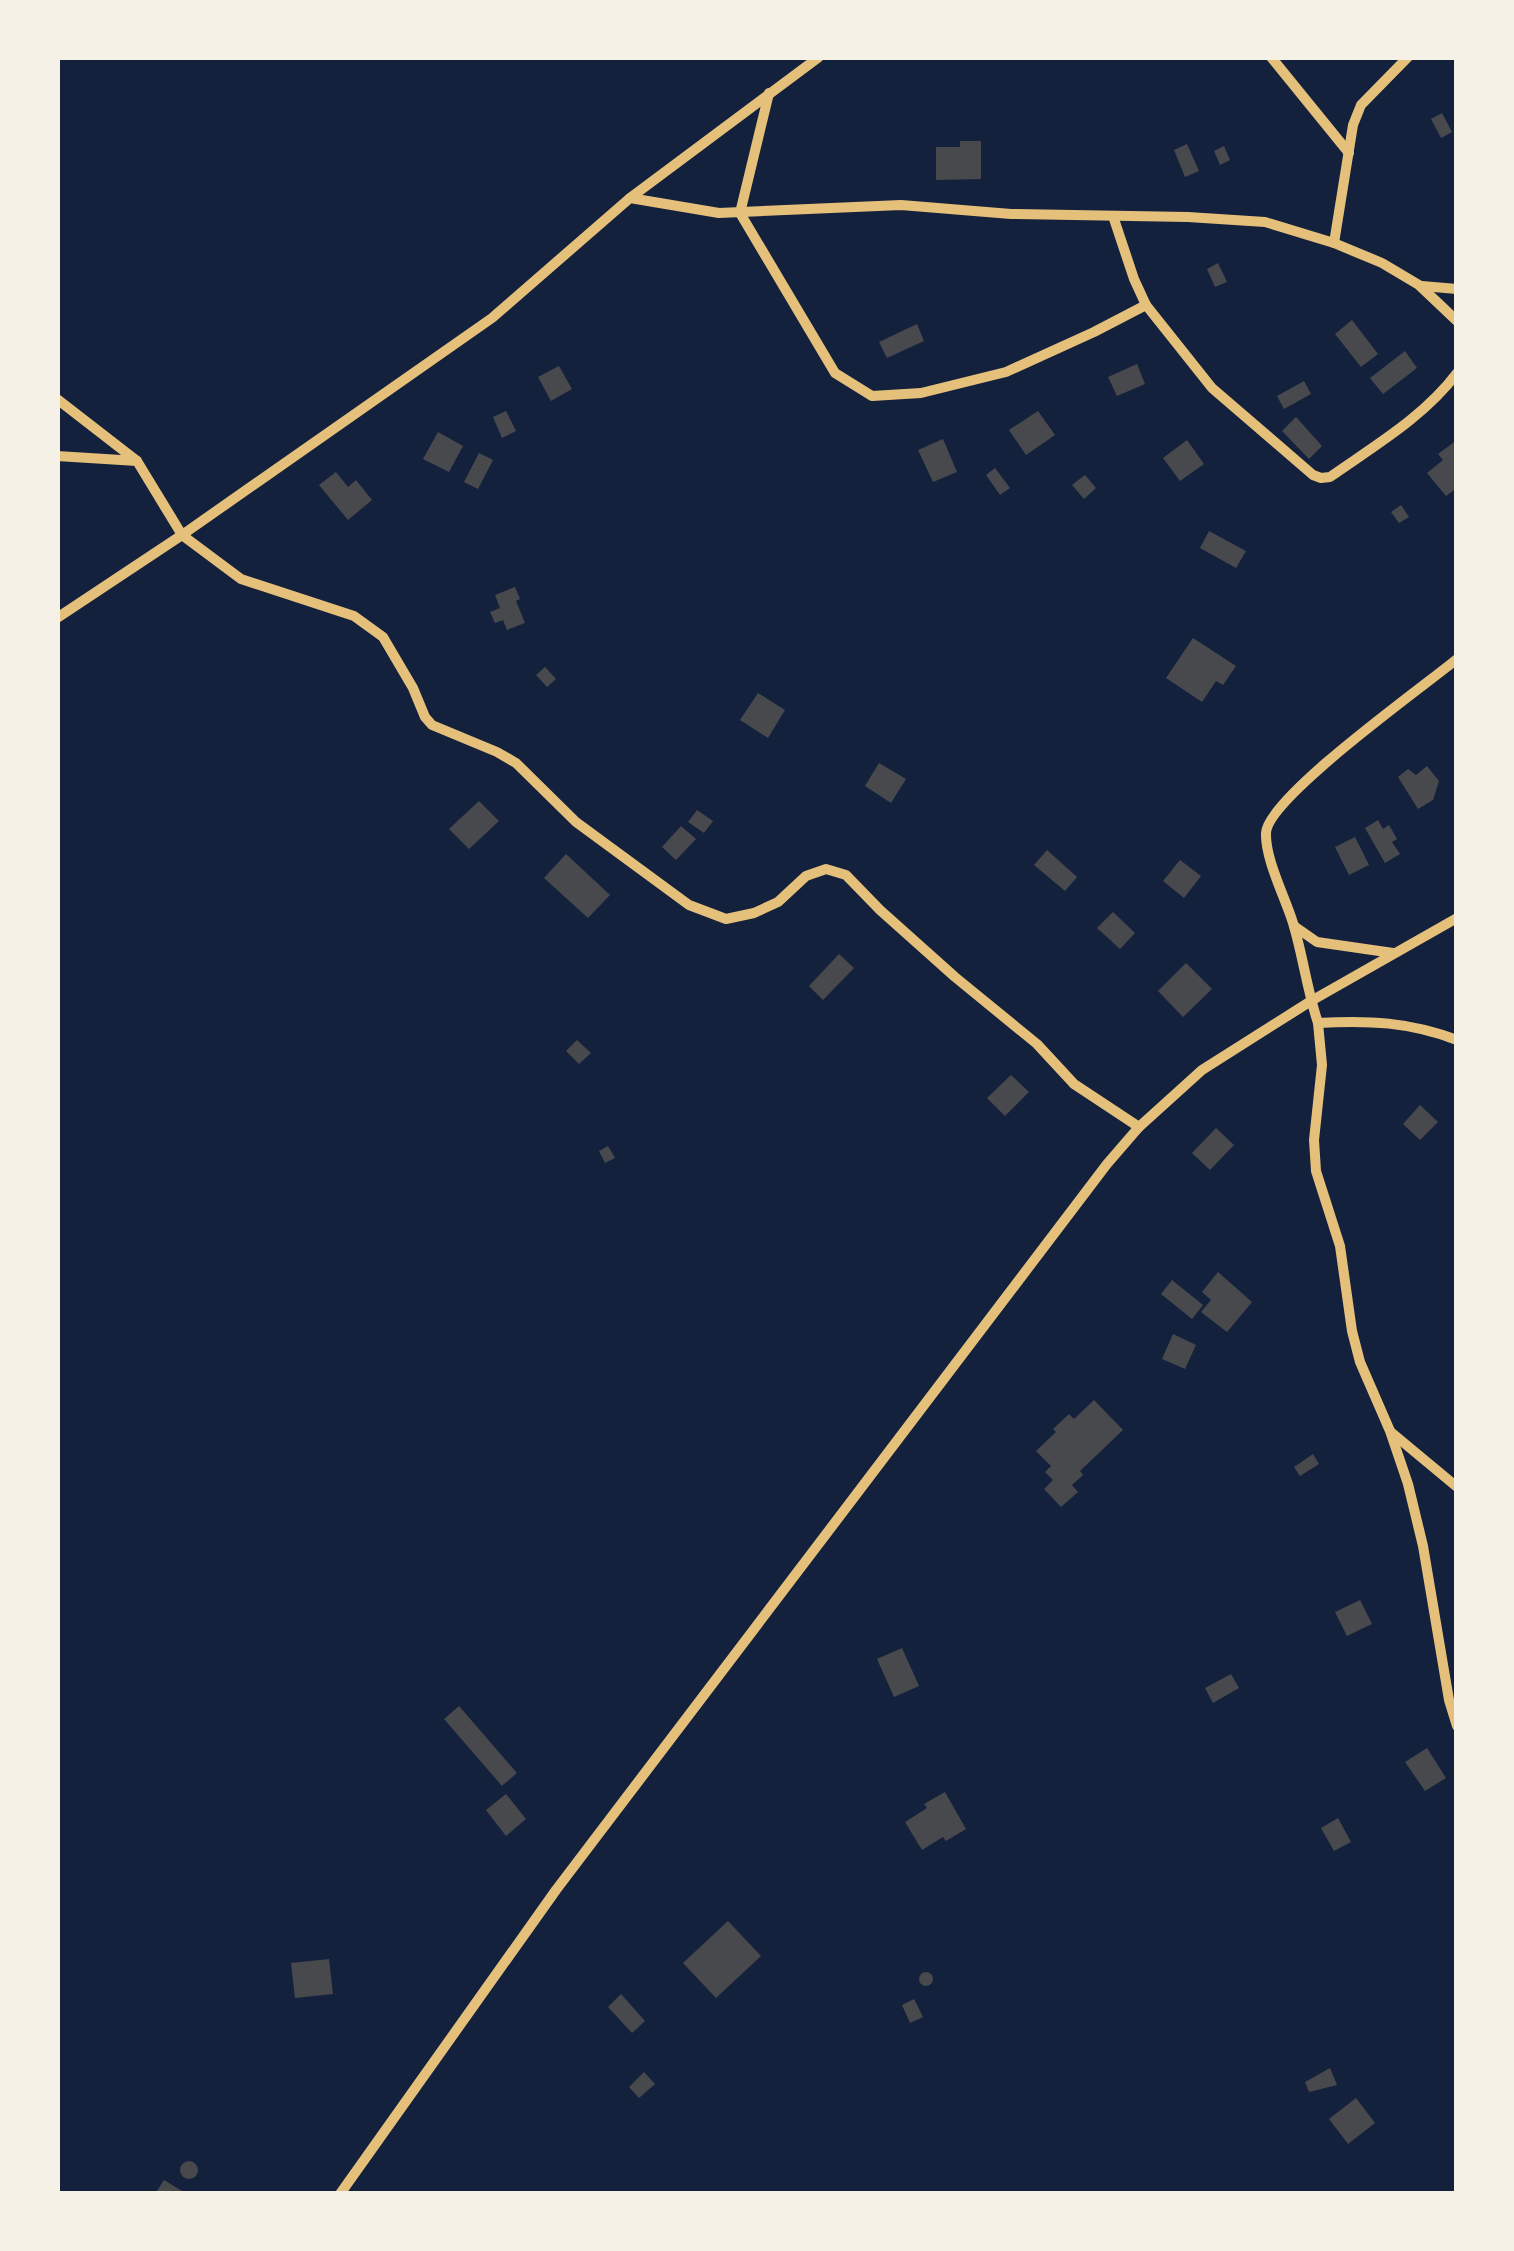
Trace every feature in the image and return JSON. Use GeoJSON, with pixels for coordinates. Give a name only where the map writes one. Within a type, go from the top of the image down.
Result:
{"type":"FeatureCollection","features":[{"type":"Feature","properties":{"kind":"street"},"geometry":{"type":"LineString","coordinates":[[57,618],[492,318],[630,198],[819,57]]}},
{"type":"Feature","properties":{"kind":"street"},"geometry":{"type":"LineString","coordinates":[[1270,57],[1349,153]]}},
{"type":"Feature","properties":{"kind":"street"},"geometry":{"type":"LineString","coordinates":[[1334,243],[1353,125],[1361,105],[1408,57]]}},
{"type":"Feature","properties":{"kind":"street"},"geometry":{"type":"LineString","coordinates":[[769,93],[740,213],[835,373],[872,396],[921,393],[1006,372],[1146,305]]}},
{"type":"Feature","properties":{"kind":"street"},"geometry":{"type":"LineString","coordinates":[[630,198],[719,213],[901,205],[1011,214],[1265,222],[1382,262],[1419,285],[1457,321]]}},
{"type":"Feature","properties":{"kind":"street"},"geometry":{"type":"LineString","coordinates":[[1113,216],[1146,305],[1212,388],[1313,475],[1330,477],[1414,417],[1457,373]]}},
{"type":"Feature","properties":{"kind":"street"},"geometry":{"type":"LineString","coordinates":[[1419,285],[1457,289]]}},
{"type":"Feature","properties":{"kind":"street"},"geometry":{"type":"LineString","coordinates":[[57,399],[137,461],[182,535],[241,579],[354,616],[383,637],[432,724],[516,763],[577,822],[689,905],[726,919],[778,902],[806,876],[826,869],[846,875],[955,977],[1037,1044],[1074,1084],[1139,1127]]}},
{"type":"Feature","properties":{"kind":"street"},"geometry":{"type":"LineString","coordinates":[[57,456],[137,461]]}},
{"type":"Feature","properties":{"kind":"street"},"geometry":{"type":"LineString","coordinates":[[1457,659],[1327,761],[1274,813],[1265,829],[1318,1023],[1322,1065],[1314,1140],[1316,1171],[1340,1246],[1360,1361],[1408,1484],[1457,1726]]}},
{"type":"Feature","properties":{"kind":"street"},"geometry":{"type":"LineString","coordinates":[[340,2194],[556,1890],[1106,1164],[1202,1070],[1457,918]]}},
{"type":"Feature","properties":{"kind":"street"},"geometry":{"type":"LineString","coordinates":[[1294,926],[1317,942],[1396,953]]}},
{"type":"Feature","properties":{"kind":"street"},"geometry":{"type":"LineString","coordinates":[[1318,1023],[1370,1020],[1457,1040]]}},
{"type":"Feature","properties":{"kind":"street"},"geometry":{"type":"LineString","coordinates":[[1390,1431],[1457,1487]]}},
{"type":"Feature","properties":{"kind":"building"},"geometry":{"type":"Polygon","coordinates":[[[1442,113],[1452,132],[1441,138],[1431,119],[1442,113]]]}},
{"type":"Feature","properties":{"kind":"building"},"geometry":{"type":"Polygon","coordinates":[[[960,141],[981,141],[981,179],[936,180],[936,147],[960,147],[960,141]]]}},
{"type":"Feature","properties":{"kind":"building"},"geometry":{"type":"Polygon","coordinates":[[[1187,144],[1199,171],[1185,177],[1174,150],[1187,144]]]}},
{"type":"Feature","properties":{"kind":"building"},"geometry":{"type":"Polygon","coordinates":[[[1224,146],[1230,160],[1220,165],[1214,151],[1224,146]]]}},
{"type":"Feature","properties":{"kind":"building"},"geometry":{"type":"Polygon","coordinates":[[[1218,263],[1227,282],[1215,287],[1207,269],[1218,263]]]}},
{"type":"Feature","properties":{"kind":"building"},"geometry":{"type":"Polygon","coordinates":[[[1352,320],[1378,354],[1361,367],[1335,334],[1352,320]]]}},
{"type":"Feature","properties":{"kind":"building"},"geometry":{"type":"Polygon","coordinates":[[[917,324],[924,341],[887,358],[879,342],[917,324]]]}},
{"type":"Feature","properties":{"kind":"building"},"geometry":{"type":"Polygon","coordinates":[[[1405,351],[1417,368],[1383,394],[1370,378],[1405,351]]]}},
{"type":"Feature","properties":{"kind":"building"},"geometry":{"type":"Polygon","coordinates":[[[1137,364],[1145,384],[1117,396],[1108,377],[1137,364]]]}},
{"type":"Feature","properties":{"kind":"building"},"geometry":{"type":"Polygon","coordinates":[[[559,366],[572,389],[551,401],[538,377],[559,366]]]}},
{"type":"Feature","properties":{"kind":"building"},"geometry":{"type":"Polygon","coordinates":[[[1304,381],[1311,394],[1284,409],[1277,396],[1304,381]]]}},
{"type":"Feature","properties":{"kind":"building"},"geometry":{"type":"Polygon","coordinates":[[[506,411],[516,431],[502,438],[493,417],[506,411]]]}},
{"type":"Feature","properties":{"kind":"building"},"geometry":{"type":"Polygon","coordinates":[[[1038,411],[1055,435],[1026,455],[1009,430],[1038,411]]]}},
{"type":"Feature","properties":{"kind":"building"},"geometry":{"type":"Polygon","coordinates":[[[1296,417],[1322,446],[1309,459],[1282,431],[1296,417]]]}},
{"type":"Feature","properties":{"kind":"building"},"geometry":{"type":"Polygon","coordinates":[[[438,432],[463,446],[449,472],[423,459],[438,432]]]}},
{"type":"Feature","properties":{"kind":"building"},"geometry":{"type":"Polygon","coordinates":[[[943,439],[957,472],[933,482],[918,450],[943,439]]]}},
{"type":"Feature","properties":{"kind":"building"},"geometry":{"type":"Polygon","coordinates":[[[1187,440],[1204,464],[1180,481],[1163,458],[1187,440]]]}},
{"type":"Feature","properties":{"kind":"building"},"geometry":{"type":"Polygon","coordinates":[[[1457,440],[1457,488],[1446,496],[1427,473],[1443,460],[1438,454],[1457,440]]]}},
{"type":"Feature","properties":{"kind":"building"},"geometry":{"type":"Polygon","coordinates":[[[479,453],[493,460],[478,489],[464,482],[479,453]]]}},
{"type":"Feature","properties":{"kind":"building"},"geometry":{"type":"Polygon","coordinates":[[[995,468],[1010,488],[1000,495],[986,475],[995,468]]]}},
{"type":"Feature","properties":{"kind":"building"},"geometry":{"type":"Polygon","coordinates":[[[336,472],[348,487],[356,480],[372,500],[348,520],[319,485],[336,472]]]}},
{"type":"Feature","properties":{"kind":"building"},"geometry":{"type":"Polygon","coordinates":[[[1085,475],[1096,488],[1084,499],[1072,485],[1085,475]]]}},
{"type":"Feature","properties":{"kind":"building"},"geometry":{"type":"Polygon","coordinates":[[[1401,505],[1409,517],[1399,523],[1391,512],[1401,505]]]}},
{"type":"Feature","properties":{"kind":"building"},"geometry":{"type":"Polygon","coordinates":[[[1209,531],[1246,551],[1236,568],[1200,548],[1209,531]]]}},
{"type":"Feature","properties":{"kind":"building"},"geometry":{"type":"Polygon","coordinates":[[[515,587],[525,623],[507,630],[503,620],[495,623],[490,612],[500,608],[495,595],[515,587]]]}},
{"type":"Feature","properties":{"kind":"building"},"geometry":{"type":"Polygon","coordinates":[[[1193,638],[1236,666],[1223,685],[1216,681],[1202,702],[1166,678],[1193,638]]]}},
{"type":"Feature","properties":{"kind":"building"},"geometry":{"type":"Polygon","coordinates":[[[545,667],[556,679],[547,687],[536,675],[545,667]]]}},
{"type":"Feature","properties":{"kind":"building"},"geometry":{"type":"Polygon","coordinates":[[[758,693],[785,710],[768,738],[740,720],[758,693]]]}},
{"type":"Feature","properties":{"kind":"building"},"geometry":{"type":"Polygon","coordinates":[[[879,763],[906,779],[891,803],[865,786],[879,763]]]}},
{"type":"Feature","properties":{"kind":"building"},"geometry":{"type":"Polygon","coordinates":[[[1427,766],[1439,781],[1433,800],[1418,809],[1398,777],[1408,769],[1416,775],[1427,766]]]}},
{"type":"Feature","properties":{"kind":"building"},"geometry":{"type":"Polygon","coordinates":[[[479,801],[499,821],[469,849],[449,829],[479,801]]]}},
{"type":"Feature","properties":{"kind":"building"},"geometry":{"type":"Polygon","coordinates":[[[697,810],[713,821],[704,833],[688,822],[697,810]]]}},
{"type":"Feature","properties":{"kind":"building"},"geometry":{"type":"Polygon","coordinates":[[[1378,820],[1383,829],[1389,825],[1400,854],[1385,863],[1365,828],[1378,820]]]}},
{"type":"Feature","properties":{"kind":"building"},"geometry":{"type":"Polygon","coordinates":[[[681,826],[696,839],[676,860],[662,847],[681,826]]]}},
{"type":"Feature","properties":{"kind":"building"},"geometry":{"type":"Polygon","coordinates":[[[1355,837],[1369,865],[1349,875],[1335,847],[1355,837]]]}},
{"type":"Feature","properties":{"kind":"building"},"geometry":{"type":"Polygon","coordinates":[[[1047,850],[1077,877],[1065,891],[1034,865],[1047,850]]]}},
{"type":"Feature","properties":{"kind":"building"},"geometry":{"type":"Polygon","coordinates":[[[566,854],[610,895],[588,918],[544,878],[566,854]]]}},
{"type":"Feature","properties":{"kind":"building"},"geometry":{"type":"Polygon","coordinates":[[[1180,860],[1201,876],[1184,898],[1163,881],[1180,860]]]}},
{"type":"Feature","properties":{"kind":"building"},"geometry":{"type":"Polygon","coordinates":[[[1113,912],[1135,933],[1120,949],[1097,928],[1113,912]]]}},
{"type":"Feature","properties":{"kind":"building"},"geometry":{"type":"Polygon","coordinates":[[[839,954],[854,968],[823,1000],[809,986],[839,954]]]}},
{"type":"Feature","properties":{"kind":"building"},"geometry":{"type":"Polygon","coordinates":[[[1186,963],[1212,989],[1183,1017],[1158,991],[1186,963]]]}},
{"type":"Feature","properties":{"kind":"building"},"geometry":{"type":"Polygon","coordinates":[[[577,1040],[591,1053],[579,1064],[566,1051],[577,1040]]]}},
{"type":"Feature","properties":{"kind":"building"},"geometry":{"type":"Polygon","coordinates":[[[1011,1075],[1029,1092],[1005,1116],[987,1098],[1011,1075]]]}},
{"type":"Feature","properties":{"kind":"building"},"geometry":{"type":"Polygon","coordinates":[[[1420,1105],[1438,1122],[1420,1140],[1403,1124],[1420,1105]]]}},
{"type":"Feature","properties":{"kind":"building"},"geometry":{"type":"Polygon","coordinates":[[[1216,1128],[1234,1145],[1210,1170],[1192,1153],[1216,1128]]]}},
{"type":"Feature","properties":{"kind":"building"},"geometry":{"type":"Polygon","coordinates":[[[608,1146],[615,1158],[605,1163],[599,1151],[608,1146]]]}},
{"type":"Feature","properties":{"kind":"building"},"geometry":{"type":"Polygon","coordinates":[[[1218,1272],[1252,1302],[1227,1332],[1201,1312],[1211,1300],[1202,1292],[1218,1272]]]}},
{"type":"Feature","properties":{"kind":"building"},"geometry":{"type":"Polygon","coordinates":[[[1172,1280],[1203,1305],[1192,1319],[1161,1294],[1172,1280]]]}},
{"type":"Feature","properties":{"kind":"building"},"geometry":{"type":"Polygon","coordinates":[[[1173,1334],[1196,1345],[1185,1369],[1162,1359],[1173,1334]]]}},
{"type":"Feature","properties":{"kind":"building"},"geometry":{"type":"Polygon","coordinates":[[[1094,1400],[1123,1430],[1080,1471],[1083,1475],[1072,1485],[1078,1492],[1061,1507],[1044,1489],[1053,1480],[1045,1472],[1051,1466],[1036,1451],[1069,1414],[1074,1419],[1094,1400]]]}},
{"type":"Feature","properties":{"kind":"building"},"geometry":{"type":"Polygon","coordinates":[[[1313,1454],[1319,1464],[1300,1476],[1294,1467],[1313,1454]]]}},
{"type":"Feature","properties":{"kind":"building"},"geometry":{"type":"Polygon","coordinates":[[[1360,1600],[1372,1624],[1347,1636],[1335,1612],[1360,1600]]]}},
{"type":"Feature","properties":{"kind":"building"},"geometry":{"type":"Polygon","coordinates":[[[902,1648],[919,1686],[894,1697],[877,1659],[902,1648]]]}},
{"type":"Feature","properties":{"kind":"building"},"geometry":{"type":"Polygon","coordinates":[[[1231,1674],[1239,1688],[1213,1703],[1205,1688],[1231,1674]]]}},
{"type":"Feature","properties":{"kind":"building"},"geometry":{"type":"Polygon","coordinates":[[[459,1706],[517,1773],[502,1786],[444,1719],[459,1706]]]}},
{"type":"Feature","properties":{"kind":"building"},"geometry":{"type":"Polygon","coordinates":[[[1427,1748],[1446,1778],[1425,1791],[1405,1762],[1427,1748]]]}},
{"type":"Feature","properties":{"kind":"building"},"geometry":{"type":"Polygon","coordinates":[[[945,1792],[966,1829],[922,1850],[905,1822],[945,1792]]]}},
{"type":"Feature","properties":{"kind":"building"},"geometry":{"type":"Polygon","coordinates":[[[506,1794],[526,1819],[506,1836],[486,1810],[506,1794]]]}},
{"type":"Feature","properties":{"kind":"building"},"geometry":{"type":"Polygon","coordinates":[[[1338,1818],[1351,1842],[1334,1851],[1321,1828],[1338,1818]]]}},
{"type":"Feature","properties":{"kind":"building"},"geometry":{"type":"Polygon","coordinates":[[[728,1921],[761,1956],[716,1998],[683,1963],[728,1921]]]}},
{"type":"Feature","properties":{"kind":"building"},"geometry":{"type":"Polygon","coordinates":[[[329,1959],[333,1994],[295,1998],[291,1963],[329,1959]]]}},
{"type":"Feature","properties":{"kind":"building"},"geometry":{"type":"Polygon","coordinates":[[[926,1972],[933,1979],[926,1986],[919,1979],[926,1972]]]}},
{"type":"Feature","properties":{"kind":"building"},"geometry":{"type":"Polygon","coordinates":[[[621,1994],[645,2021],[632,2033],[608,2007],[621,1994]]]}},
{"type":"Feature","properties":{"kind":"building"},"geometry":{"type":"Polygon","coordinates":[[[914,1999],[923,2017],[910,2023],[902,2005],[914,1999]]]}},
{"type":"Feature","properties":{"kind":"building"},"geometry":{"type":"Polygon","coordinates":[[[1330,2068],[1337,2085],[1309,2092],[1305,2082],[1330,2068]]]}},
{"type":"Feature","properties":{"kind":"building"},"geometry":{"type":"Polygon","coordinates":[[[644,2072],[655,2084],[639,2098],[629,2087],[644,2072]]]}},
{"type":"Feature","properties":{"kind":"building"},"geometry":{"type":"Polygon","coordinates":[[[1356,2098],[1375,2123],[1348,2144],[1329,2119],[1356,2098]]]}},
{"type":"Feature","properties":{"kind":"building"},"geometry":{"type":"Polygon","coordinates":[[[189,2161],[198,2170],[189,2179],[180,2170],[189,2161]]]}},
{"type":"Feature","properties":{"kind":"building"},"geometry":{"type":"Polygon","coordinates":[[[164,2180],[187,2194],[155,2194],[164,2180]]]}}]}
